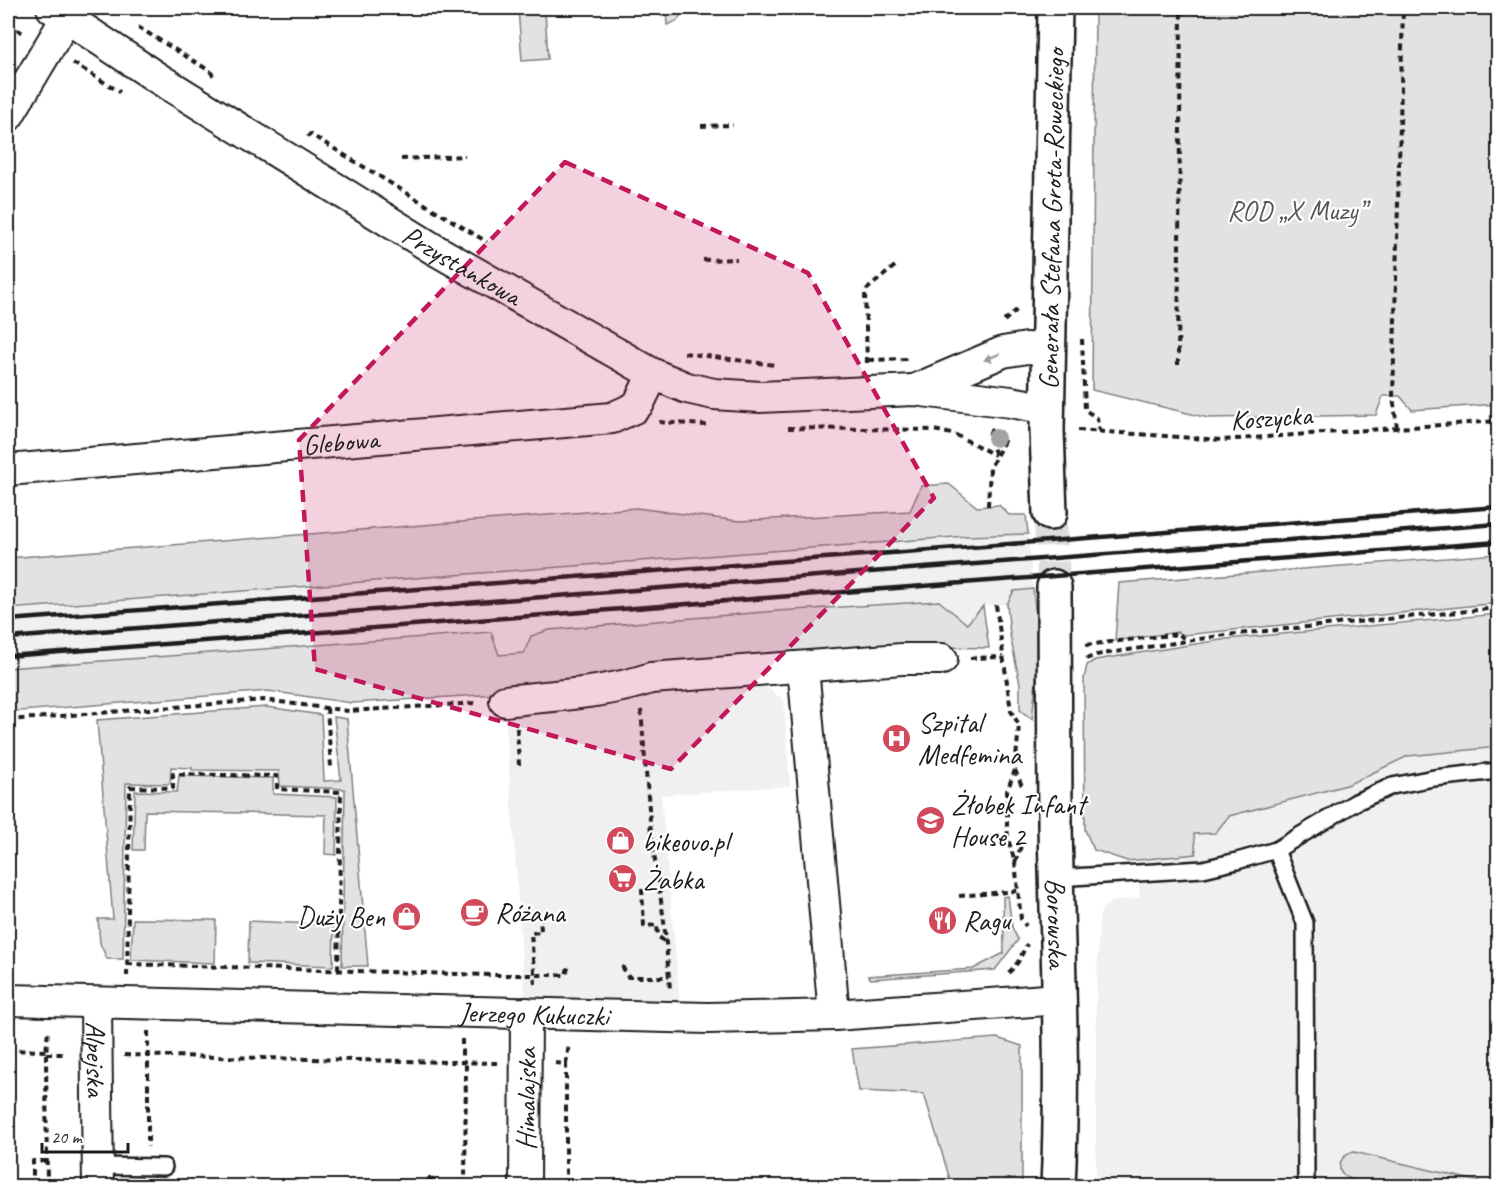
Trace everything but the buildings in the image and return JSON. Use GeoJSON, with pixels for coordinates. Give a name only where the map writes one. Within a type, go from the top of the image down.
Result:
{"type":"FeatureCollection","features":[{"type":"Feature","properties":{"kind":"street","name":"Generała Stefana Grota-Roweckiego"},"geometry":{"type":"LineString","coordinates":[[1047,420],[1055,8]]}},
{"type":"Feature","properties":{"kind":"street","name":"Przystankowa"},"geometry":{"type":"LineString","coordinates":[[60,12],[156,77],[432,248],[653,374],[687,388],[714,394],[760,397],[914,390],[1011,402],[1047,420]]}},
{"type":"Feature","properties":{"kind":"street"},"geometry":{"type":"LineString","coordinates":[[8,116],[60,12]]}},
{"type":"Feature","properties":{"kind":"street","name":"Przystankowa"},"geometry":{"type":"LineString","coordinates":[[914,390],[1003,352],[1027,348],[1049,349]]}},
{"type":"Feature","properties":{"kind":"street","name":"Glebowa"},"geometry":{"type":"LineString","coordinates":[[8,470],[612,418],[634,408],[639,403],[653,374]]}},
{"type":"Feature","properties":{"kind":"street"},"geometry":{"type":"LineString","coordinates":[[1047,420],[1050,513]]}},
{"type":"Feature","properties":{"kind":"street","name":"Borowska"},"geometry":{"type":"LineString","coordinates":[[1054,587],[1056,878],[1060,999],[1058,1186]]}},
{"type":"Feature","properties":{"kind":"street"},"geometry":{"type":"LineString","coordinates":[[505,701],[599,690],[639,683],[651,678],[902,659],[942,659]]}},
{"type":"Feature","properties":{"kind":"street"},"geometry":{"type":"LineString","coordinates":[[803,667],[834,1015]]}},
{"type":"Feature","properties":{"kind":"street","name":"Jerzego Kukuczki"},"geometry":{"type":"LineString","coordinates":[[8,1000],[672,1018],[765,1018],[1060,999]]}},
{"type":"Feature","properties":{"kind":"street","name":"Alpejska"},"geometry":{"type":"LineString","coordinates":[[96,1003],[98,1176]]}},
{"type":"Feature","properties":{"kind":"street","name":"Himalajska"},"geometry":{"type":"LineString","coordinates":[[525,1186],[530,1013]]}},
{"type":"Feature","properties":{"kind":"lane"},"geometry":{"type":"LineString","coordinates":[[1056,878],[1203,869],[1276,850],[1356,802],[1392,786],[1434,778],[1498,771]]}},
{"type":"Feature","properties":{"kind":"lane"},"geometry":{"type":"LineString","coordinates":[[1276,850],[1305,923],[1306,1186]]}},
{"type":"Feature","properties":{"kind":"lane"},"geometry":{"type":"LineString","coordinates":[[98,1176],[148,1166],[164,1167]]}},
{"type":"Feature","properties":{"kind":"path"},"geometry":{"type":"LineString","coordinates":[[1178,365],[1181,8]]}},
{"type":"Feature","properties":{"kind":"path"},"geometry":{"type":"LineString","coordinates":[[1397,428],[1393,396],[1403,8]]}},
{"type":"Feature","properties":{"kind":"path"},"geometry":{"type":"LineString","coordinates":[[135,25],[210,71],[216,80]]}},
{"type":"Feature","properties":{"kind":"path"},"geometry":{"type":"LineString","coordinates":[[701,126],[733,125]]}},
{"type":"Feature","properties":{"kind":"path"},"geometry":{"type":"LineString","coordinates":[[305,141],[310,134],[491,244]]}},
{"type":"Feature","properties":{"kind":"path"},"geometry":{"type":"LineString","coordinates":[[401,159],[465,156]]}},
{"type":"Feature","properties":{"kind":"path"},"geometry":{"type":"LineString","coordinates":[[703,260],[737,259]]}},
{"type":"Feature","properties":{"kind":"path"},"geometry":{"type":"LineString","coordinates":[[869,393],[865,291],[896,266]]}},
{"type":"Feature","properties":{"kind":"path"},"geometry":{"type":"LineString","coordinates":[[996,328],[1020,307],[1022,299]]}},
{"type":"Feature","properties":{"kind":"path"},"geometry":{"type":"LineString","coordinates":[[1082,339],[1085,410],[1097,418],[1099,430]]}},
{"type":"Feature","properties":{"kind":"path"},"geometry":{"type":"LineString","coordinates":[[682,353],[780,365]]}},
{"type":"Feature","properties":{"kind":"path"},"geometry":{"type":"LineString","coordinates":[[856,361],[905,358],[914,360]]}},
{"type":"Feature","properties":{"kind":"path","name":"Koszycka"},"geometry":{"type":"LineString","coordinates":[[1047,420],[1099,430],[1222,440],[1498,421]]}},
{"type":"Feature","properties":{"kind":"path"},"geometry":{"type":"LineString","coordinates":[[988,506],[990,468],[995,454],[1004,441],[997,421],[989,435],[995,454]]}},
{"type":"Feature","properties":{"kind":"path"},"geometry":{"type":"LineString","coordinates":[[996,605],[1011,711],[1019,725],[1015,770],[1007,791],[1008,839],[1015,862],[1021,919],[1030,933]]}},
{"type":"Feature","properties":{"kind":"path"},"geometry":{"type":"LineString","coordinates":[[1078,662],[1096,655],[1186,641],[1366,620],[1498,608]]}},
{"type":"Feature","properties":{"kind":"path"},"geometry":{"type":"LineString","coordinates":[[1079,643],[1093,645],[1179,633],[1186,641]]}},
{"type":"Feature","properties":{"kind":"path"},"geometry":{"type":"LineString","coordinates":[[8,720],[264,700],[349,711],[505,701]]}},
{"type":"Feature","properties":{"kind":"path"},"geometry":{"type":"LineString","coordinates":[[327,708],[331,767]]}},
{"type":"Feature","properties":{"kind":"path"},"geometry":{"type":"LineString","coordinates":[[644,738],[651,832],[666,942],[672,1018]]}},
{"type":"Feature","properties":{"kind":"path"},"geometry":{"type":"LineString","coordinates":[[518,746],[519,765]]}},
{"type":"Feature","properties":{"kind":"path"},"geometry":{"type":"LineString","coordinates":[[148,1166],[147,1055],[127,964],[130,787],[173,788],[173,774],[277,776],[277,789],[341,792],[338,970]]}},
{"type":"Feature","properties":{"kind":"path"},"geometry":{"type":"LineString","coordinates":[[642,889],[644,926],[657,925],[658,936],[666,942]]}},
{"type":"Feature","properties":{"kind":"path"},"geometry":{"type":"LineString","coordinates":[[958,896],[1018,891]]}},
{"type":"Feature","properties":{"kind":"path"},"geometry":{"type":"LineString","coordinates":[[530,1013],[535,974],[531,933],[541,932],[540,910]]}},
{"type":"Feature","properties":{"kind":"path"},"geometry":{"type":"LineString","coordinates":[[1002,980],[1018,962],[1027,943]]}},
{"type":"Feature","properties":{"kind":"path"},"geometry":{"type":"LineString","coordinates":[[127,964],[489,975],[566,975],[569,964]]}},
{"type":"Feature","properties":{"kind":"path"},"geometry":{"type":"LineString","coordinates":[[622,966],[628,976],[669,976]]}},
{"type":"Feature","properties":{"kind":"path"},"geometry":{"type":"LineString","coordinates":[[47,1186],[46,1052],[51,1001]]}},
{"type":"Feature","properties":{"kind":"path"},"geometry":{"type":"LineString","coordinates":[[8,1050],[74,1054]]}},
{"type":"Feature","properties":{"kind":"path"},"geometry":{"type":"LineString","coordinates":[[118,1055],[500,1063]]}},
{"type":"Feature","properties":{"kind":"path"},"geometry":{"type":"LineString","coordinates":[[428,1177],[439,1186],[465,1186],[466,1062]]}},
{"type":"Feature","properties":{"kind":"path"},"geometry":{"type":"LineString","coordinates":[[548,1063],[566,1064],[566,1186]]}},
{"type":"Feature","properties":{"kind":"path"},"geometry":{"type":"LineString","coordinates":[[33,1186],[33,1161],[47,1161]]}},
{"type":"Feature","properties":{"kind":"highlighted area"},"geometry":{"type":"Polygon","coordinates":[[[565,162],[808,273],[934,498],[671,769],[315,669],[299,440],[565,162]]]}},
{"type":"Feature","properties":{"kind":"shaded area"},"geometry":{"type":"Polygon","coordinates":[[[949,484],[977,507],[999,505],[1009,515],[1026,515],[1033,589],[1014,591],[1007,604],[983,606],[967,624],[352,703],[268,691],[8,712],[8,558],[636,508],[739,521],[910,511],[921,486],[949,484]]]}},
{"type":"Feature","properties":{"kind":"shaded area"},"geometry":{"type":"Polygon","coordinates":[[[756,680],[784,700],[790,786],[661,795],[680,1004],[525,1000],[505,710],[756,680]]]}},
{"type":"Feature","properties":{"kind":"shaded area"},"geometry":{"type":"Polygon","coordinates":[[[1498,748],[1498,1186],[1096,1186],[1096,1004],[1099,920],[1102,909],[1111,902],[1140,898],[1136,851],[1228,768],[1498,748]]]}},
{"type":"Feature","properties":{"kind":"green space"},"geometry":{"type":"Polygon","coordinates":[[[518,8],[604,8],[545,11],[548,59],[522,61],[518,8]]]}},
{"type":"Feature","properties":{"kind":"green space"},"geometry":{"type":"Polygon","coordinates":[[[666,8],[686,8],[677,21],[667,25],[666,8]]]}},
{"type":"Feature","properties":{"kind":"green space","name":"ROD „X Muzy”"},"geometry":{"type":"Polygon","coordinates":[[[1095,8],[1498,8],[1498,404],[1412,410],[1400,396],[1383,396],[1376,415],[1208,418],[1092,390],[1095,8]]]}},
{"type":"Feature","properties":{"kind":"green space"},"geometry":{"type":"Polygon","coordinates":[[[949,484],[977,507],[999,505],[1009,515],[1026,515],[1028,534],[967,536],[8,609],[8,558],[636,508],[739,521],[910,511],[921,486],[949,484]]]}},
{"type":"Feature","properties":{"kind":"green space"},"geometry":{"type":"Polygon","coordinates":[[[1498,554],[1498,603],[1184,635],[1178,632],[1115,641],[1119,583],[1498,554]]]}},
{"type":"Feature","properties":{"kind":"green space"},"geometry":{"type":"Polygon","coordinates":[[[1033,589],[1036,618],[1039,618],[1040,645],[1032,719],[1020,710],[1020,684],[1010,635],[1007,604],[1014,591],[1033,589]]]}},
{"type":"Feature","properties":{"kind":"green space"},"geometry":{"type":"Polygon","coordinates":[[[939,601],[967,624],[983,606],[989,648],[940,647],[559,690],[352,703],[268,691],[8,712],[8,668],[491,632],[499,655],[524,653],[531,636],[549,630],[778,611],[939,601]]]}},
{"type":"Feature","properties":{"kind":"green space"},"geometry":{"type":"Polygon","coordinates":[[[1498,614],[1498,747],[1408,756],[1347,785],[1229,816],[1215,833],[1194,834],[1196,854],[1127,861],[1094,850],[1085,830],[1084,679],[1087,665],[1095,660],[1227,639],[1498,614]]]}},
{"type":"Feature","properties":{"kind":"green space"},"geometry":{"type":"Polygon","coordinates":[[[267,707],[321,715],[324,781],[341,780],[334,717],[347,719],[368,966],[342,966],[345,789],[280,786],[279,771],[192,770],[192,768],[171,767],[170,784],[126,783],[123,959],[107,959],[100,943],[98,919],[113,919],[97,720],[267,707]]]}},
{"type":"Feature","properties":{"kind":"green space"},"geometry":{"type":"Polygon","coordinates":[[[179,776],[273,778],[273,794],[337,797],[336,855],[325,854],[326,815],[145,811],[144,850],[133,850],[135,791],[177,792],[179,776]]]}},
{"type":"Feature","properties":{"kind":"green space"},"geometry":{"type":"Polygon","coordinates":[[[1008,896],[1012,927],[1018,940],[995,970],[871,979],[868,976],[973,969],[1004,953],[1003,897],[1008,896]]]}},
{"type":"Feature","properties":{"kind":"green space"},"geometry":{"type":"Polygon","coordinates":[[[133,919],[216,920],[215,963],[131,960],[133,919]]]}},
{"type":"Feature","properties":{"kind":"green space"},"geometry":{"type":"Polygon","coordinates":[[[249,921],[334,925],[333,966],[248,963],[249,921]]]}},
{"type":"Feature","properties":{"kind":"green space"},"geometry":{"type":"Polygon","coordinates":[[[997,1038],[1022,1046],[1022,1186],[952,1186],[924,1094],[859,1091],[852,1049],[997,1038]]]}},
{"type":"Feature","properties":{"kind":"green space"},"geometry":{"type":"Polygon","coordinates":[[[1354,1152],[1498,1186],[1440,1188],[1369,1184],[1351,1179],[1341,1173],[1342,1159],[1354,1152]]]}},
{"type":"Feature","properties":{"kind":"tunnel"},"geometry":{"type":"LineString","coordinates":[[1050,513],[1054,587]]}},
{"type":"Feature","properties":{"kind":"railway"},"geometry":{"type":"LineString","coordinates":[[8,620],[1498,507]]}},
{"type":"Feature","properties":{"kind":"railway"},"geometry":{"type":"LineString","coordinates":[[8,638],[1498,524]]}},
{"type":"Feature","properties":{"kind":"railway"},"geometry":{"type":"LineString","coordinates":[[8,656],[1498,542]]}},
{"type":"Feature","properties":{"kind":"place","name":"Szpital Medfemina"},"geometry":{"type":"Point","coordinates":[897,738]}},
{"type":"Feature","properties":{"kind":"place","name":"Żłobek Infant House 2"},"geometry":{"type":"Point","coordinates":[930,820]}},
{"type":"Feature","properties":{"kind":"place","name":"bikeovo.pl"},"geometry":{"type":"Point","coordinates":[621,841]}},
{"type":"Feature","properties":{"kind":"place","name":"Żabka"},"geometry":{"type":"Point","coordinates":[622,879]}},
{"type":"Feature","properties":{"kind":"place","name":"Różana"},"geometry":{"type":"Point","coordinates":[474,912]}},
{"type":"Feature","properties":{"kind":"place","name":"Duży Ben"},"geometry":{"type":"Point","coordinates":[406,916]}},
{"type":"Feature","properties":{"kind":"place","name":"Ragu"},"geometry":{"type":"Point","coordinates":[942,920]}}]}
